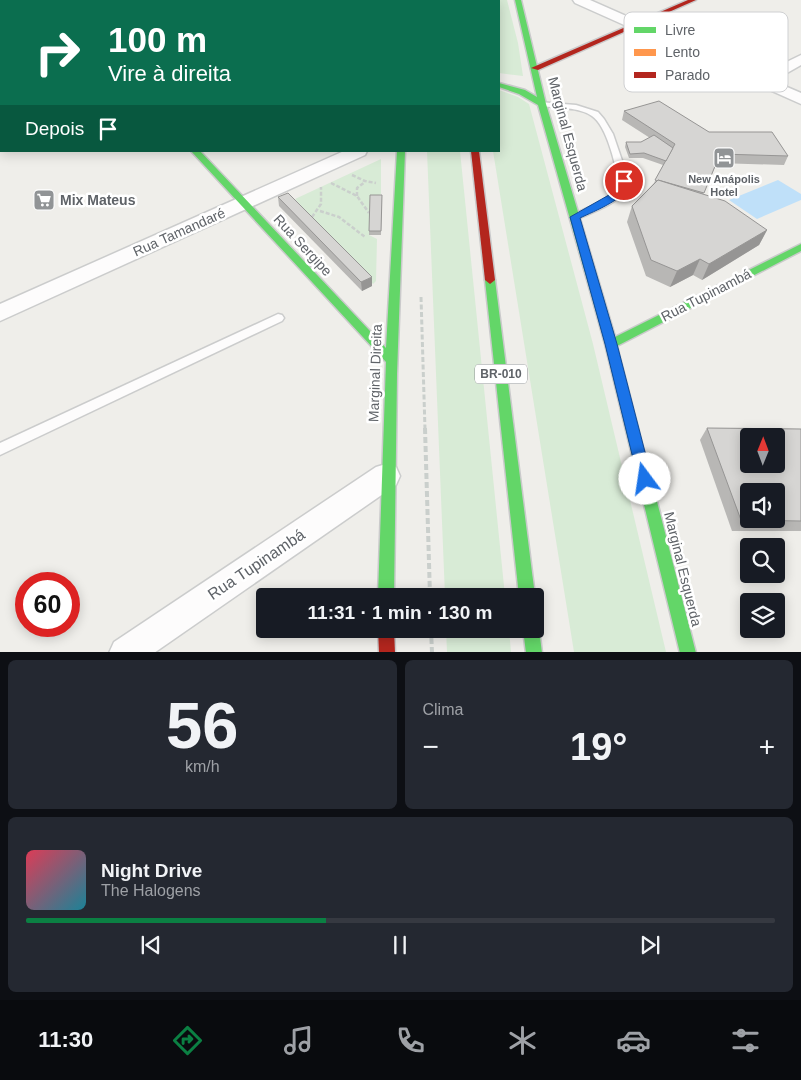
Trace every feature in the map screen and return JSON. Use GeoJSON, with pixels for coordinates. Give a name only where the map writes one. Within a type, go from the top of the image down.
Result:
{"type":"FeatureCollection","features":[{"type":"Feature","properties":{"kind":"main road","name":"Marginal Esquerda"},"geometry":{"type":"LineString","coordinates":[[518,0],[542,104],[611,344],[688,652]]}},
{"type":"Feature","properties":{"kind":"main road"},"geometry":{"type":"LineString","coordinates":[[666,12],[693,0]]}},
{"type":"Feature","properties":{"kind":"main road"},"geometry":{"type":"LineString","coordinates":[[535,68],[624,30]]}},
{"type":"Feature","properties":{"kind":"main road"},"geometry":{"type":"LineString","coordinates":[[500,84],[522,92],[542,104]]}},
{"type":"Feature","properties":{"kind":"main road","name":"Rua Sergipe"},"geometry":{"type":"LineString","coordinates":[[196,152],[390,359]]}},
{"type":"Feature","properties":{"kind":"main road","name":"Marginal Direita"},"geometry":{"type":"LineString","coordinates":[[386,588],[386,476],[390,359],[401,152]]}},
{"type":"Feature","properties":{"kind":"main road","name":"BR-010"},"geometry":{"type":"LineString","coordinates":[[475,152],[526,588]]}},
{"type":"Feature","properties":{"kind":"main road","name":"Rua Tupinambá"},"geometry":{"type":"LineString","coordinates":[[611,344],[801,247]]}},
{"type":"Feature","properties":{"kind":"main road"},"geometry":{"type":"LineString","coordinates":[[386,638],[386,652]]}},
{"type":"Feature","properties":{"kind":"main road"},"geometry":{"type":"LineString","coordinates":[[532,638],[534,652]]}},
{"type":"Feature","properties":{"kind":"street"},"geometry":{"type":"LineString","coordinates":[[578,0],[624,20]]}},
{"type":"Feature","properties":{"kind":"street"},"geometry":{"type":"LineString","coordinates":[[788,66],[801,59]]}},
{"type":"Feature","properties":{"kind":"street"},"geometry":{"type":"LineString","coordinates":[[785,92],[801,99]]}},
{"type":"Feature","properties":{"kind":"street","name":"Rua Tamandaré"},"geometry":{"type":"LineString","coordinates":[[0,313],[357,152]]}},
{"type":"Feature","properties":{"kind":"street","name":"Rua Tupinambá"},"geometry":{"type":"LineString","coordinates":[[125,652],[386,476]]}},
{"type":"Feature","properties":{"kind":"lane"},"geometry":{"type":"LineString","coordinates":[[542,104],[586,110],[599,118],[608,133],[624,181],[624,186],[619,194],[575,217]]}},
{"type":"Feature","properties":{"kind":"lane"},"geometry":{"type":"LineString","coordinates":[[0,449],[278,318]]}},
{"type":"Feature","properties":{"kind":"path"},"geometry":{"type":"LineString","coordinates":[[349,174],[365,181],[381,184]]}},
{"type":"Feature","properties":{"kind":"path"},"geometry":{"type":"LineString","coordinates":[[365,181],[357,186],[355,190],[369,214]]}},
{"type":"Feature","properties":{"kind":"path"},"geometry":{"type":"LineString","coordinates":[[331,182],[357,196]]}},
{"type":"Feature","properties":{"kind":"path"},"geometry":{"type":"LineString","coordinates":[[312,217],[320,211],[323,200],[321,186]]}},
{"type":"Feature","properties":{"kind":"path"},"geometry":{"type":"LineString","coordinates":[[320,211],[331,213],[343,219],[365,237]]}},
{"type":"Feature","properties":{"kind":"path"},"geometry":{"type":"LineString","coordinates":[[421,291],[430,588]]}},
{"type":"Feature","properties":{"kind":"path"},"geometry":{"type":"LineString","coordinates":[[431,638],[432,652]]}},
{"type":"Feature","properties":{"kind":"green space"},"geometry":{"type":"Polygon","coordinates":[[[500,0],[507,0],[518,43],[523,76],[500,73],[500,0]]]}},
{"type":"Feature","properties":{"kind":"green space"},"geometry":{"type":"Polygon","coordinates":[[[500,90],[518,97],[529,104],[593,344],[666,652],[574,652],[493,152],[500,152],[500,90]]]}},
{"type":"Feature","properties":{"kind":"green space"},"geometry":{"type":"Polygon","coordinates":[[[427,152],[460,152],[504,588],[445,588],[427,152]]]}},
{"type":"Feature","properties":{"kind":"green space"},"geometry":{"type":"Polygon","coordinates":[[[381,159],[381,194],[370,200],[369,235],[377,239],[376,281],[373,284],[295,199],[381,159]]]}},
{"type":"Feature","properties":{"kind":"green space"},"geometry":{"type":"Polygon","coordinates":[[[446,638],[510,638],[511,652],[447,652],[446,638]]]}},
{"type":"Feature","properties":{"kind":"water"},"geometry":{"type":"Polygon","coordinates":[[[778,180],[801,194],[801,200],[757,219],[729,200],[778,180]]]}},
{"type":"Feature","properties":{"kind":"building","name":"New Anápolis Hotel"},"geometry":{"type":"Polygon","coordinates":[[[659,101],[709,132],[772,132],[788,156],[720,154],[704,193],[657,181],[655,180],[675,144],[624,111],[659,101]]]}},
{"type":"Feature","properties":{"kind":"building"},"geometry":{"type":"Polygon","coordinates":[[[654,135],[673,148],[666,161],[644,153],[630,154],[626,142],[641,142],[654,135]]]}},
{"type":"Feature","properties":{"kind":"building"},"geometry":{"type":"Polygon","coordinates":[[[658,180],[725,201],[767,230],[709,264],[700,259],[677,271],[651,260],[632,206],[658,180]]]}},
{"type":"Feature","properties":{"kind":"building"},"geometry":{"type":"Polygon","coordinates":[[[288,193],[372,277],[361,282],[278,197],[288,193]]]}},
{"type":"Feature","properties":{"kind":"building"},"geometry":{"type":"Polygon","coordinates":[[[370,195],[382,195],[381,231],[369,231],[370,195]]]}},
{"type":"Feature","properties":{"kind":"building"},"geometry":{"type":"Polygon","coordinates":[[[707,428],[740,428],[740,473],[785,473],[785,429],[801,429],[801,521],[785,521],[785,483],[740,483],[740,517],[707,428]]]}},
{"type":"Feature","properties":{"kind":"traffic: fast"},"geometry":{"type":"LineString","coordinates":[[518,0],[542,104],[611,344],[688,652]]}},
{"type":"Feature","properties":{"kind":"traffic: fast"},"geometry":{"type":"LineString","coordinates":[[500,85],[522,92],[542,104]]}},
{"type":"Feature","properties":{"kind":"traffic: fast"},"geometry":{"type":"LineString","coordinates":[[196,152],[390,359]]}},
{"type":"Feature","properties":{"kind":"traffic: fast"},"geometry":{"type":"LineString","coordinates":[[386,588],[391,374],[401,152]]}},
{"type":"Feature","properties":{"kind":"traffic: fast"},"geometry":{"type":"LineString","coordinates":[[611,344],[801,247]]}},
{"type":"Feature","properties":{"kind":"traffic: fast"},"geometry":{"type":"LineString","coordinates":[[490,280],[526,588]]}},
{"type":"Feature","properties":{"kind":"traffic: fast"},"geometry":{"type":"LineString","coordinates":[[532,638],[534,652]]}},
{"type":"Feature","properties":{"kind":"traffic: jam"},"geometry":{"type":"LineString","coordinates":[[665,12],[693,0]]}},
{"type":"Feature","properties":{"kind":"traffic: jam"},"geometry":{"type":"LineString","coordinates":[[535,68],[624,30]]}},
{"type":"Feature","properties":{"kind":"traffic: jam"},"geometry":{"type":"LineString","coordinates":[[475,152],[490,280]]}},
{"type":"Feature","properties":{"kind":"traffic: jam"},"geometry":{"type":"LineString","coordinates":[[386,638],[387,652]]}},
{"type":"Feature","properties":{"kind":"place","name":"New Anápolis Hotel"},"geometry":{"type":"Point","coordinates":[724,158]}},
{"type":"Feature","properties":{"kind":"place","name":"Mix Mateus"},"geometry":{"type":"Point","coordinates":[44,200]}},
{"type":"Feature","properties":{"kind":"route"},"geometry":{"type":"LineString","coordinates":[[624,181],[623,190],[619,194],[575,217],[611,344],[645,479]]}}]}
